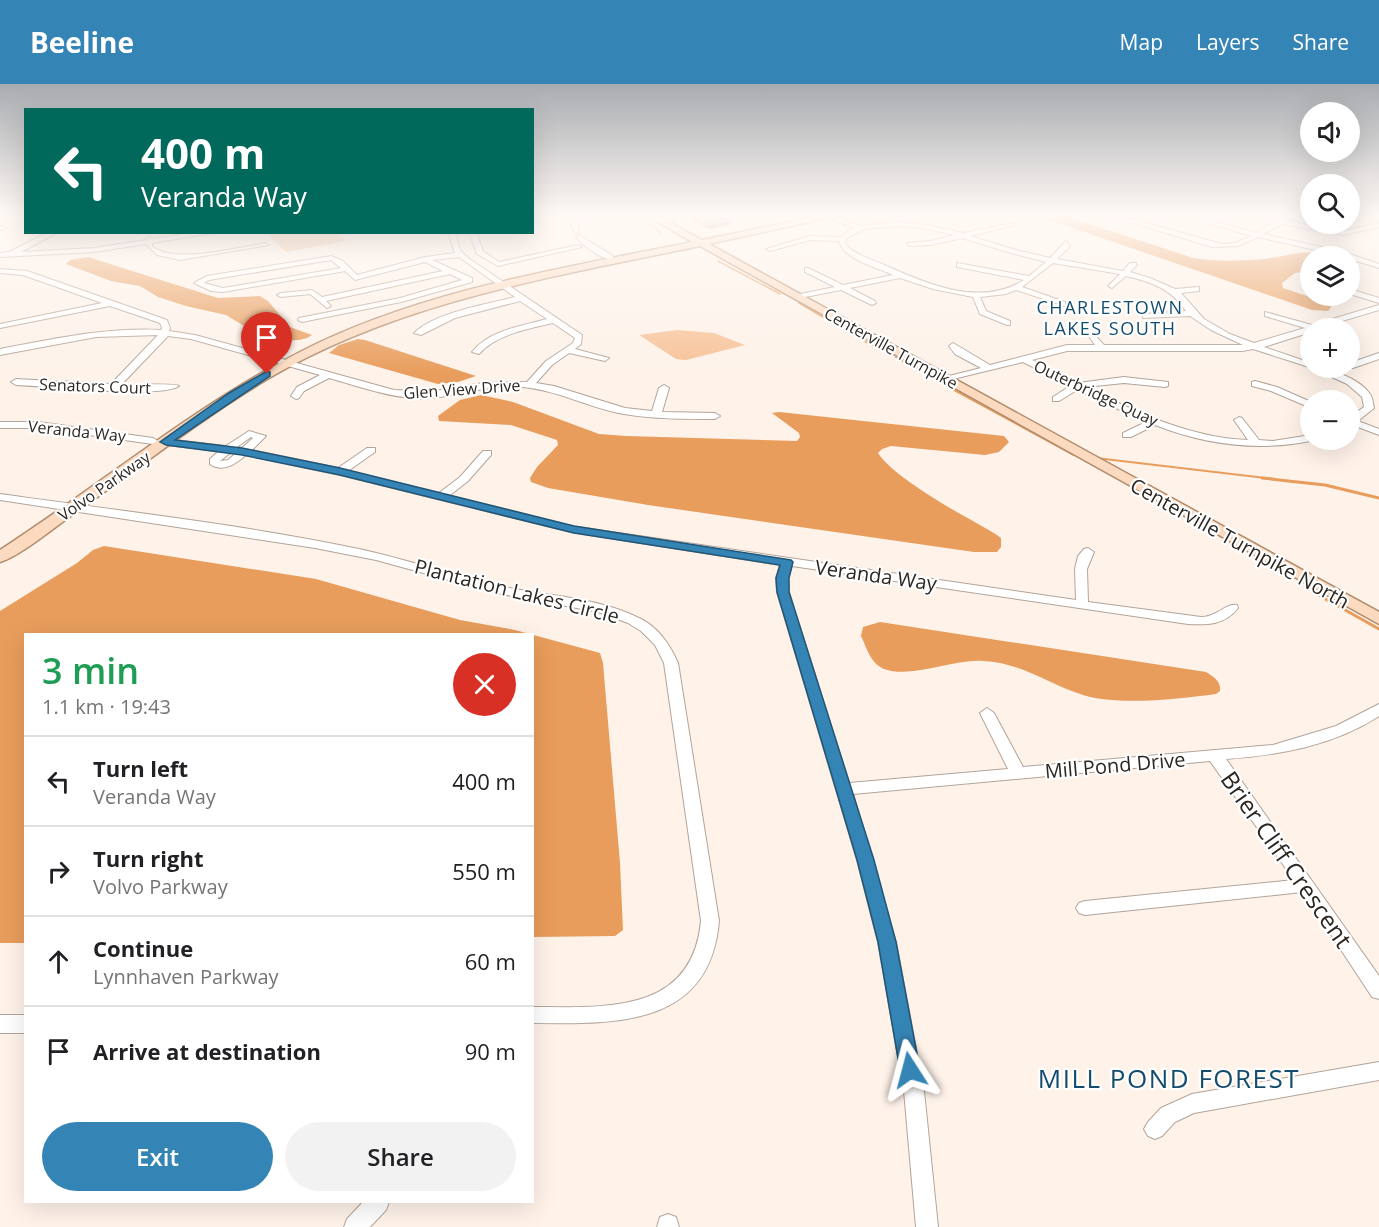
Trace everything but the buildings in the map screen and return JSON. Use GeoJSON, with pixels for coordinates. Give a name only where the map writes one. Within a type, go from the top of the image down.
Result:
{"type":"FeatureCollection","features":[{"type":"Feature","properties":{"kind":"main road"},"geometry":{"type":"LineString","coordinates":[[500,283],[569,267]]}},
{"type":"Feature","properties":{"kind":"main road"},"geometry":{"type":"LineString","coordinates":[[500,283],[575,267]]}},
{"type":"Feature","properties":{"kind":"main road","name":"Centerville Turnpike"},"geometry":{"type":"LineString","coordinates":[[744,267],[1102,466]]}},
{"type":"Feature","properties":{"kind":"main road","name":"Volvo Parkway"},"geometry":{"type":"LineString","coordinates":[[0,557],[201,412],[238,382],[387,319],[500,283]]}},
{"type":"Feature","properties":{"kind":"main road","name":"Centerville Turnpike North"},"geometry":{"type":"LineString","coordinates":[[1102,466],[1379,619]]}},
{"type":"Feature","properties":{"kind":"main road","name":"Volvo Parkway"},"geometry":{"type":"LineString","coordinates":[[0,546],[67,507]]}},
{"type":"Feature","properties":{"kind":"street"},"geometry":{"type":"LineString","coordinates":[[272,267],[207,278],[198,283],[223,290],[346,269],[355,278],[394,267]]}},
{"type":"Feature","properties":{"kind":"street"},"geometry":{"type":"LineString","coordinates":[[302,320],[418,296],[469,280],[443,267]]}},
{"type":"Feature","properties":{"kind":"street"},"geometry":{"type":"LineString","coordinates":[[478,267],[579,337],[579,342],[549,363],[530,385]]}},
{"type":"Feature","properties":{"kind":"street"},"geometry":{"type":"LineString","coordinates":[[885,267],[933,288],[975,294],[1016,288],[1043,267]]}},
{"type":"Feature","properties":{"kind":"street"},"geometry":{"type":"LineString","coordinates":[[972,267],[1030,279]]}},
{"type":"Feature","properties":{"kind":"street"},"geometry":{"type":"LineString","coordinates":[[1089,267],[1157,283],[1175,291],[1184,298],[1192,313],[1209,326],[1300,362]]}},
{"type":"Feature","properties":{"kind":"street"},"geometry":{"type":"LineString","coordinates":[[1112,286],[1131,267]]}},
{"type":"Feature","properties":{"kind":"street"},"geometry":{"type":"LineString","coordinates":[[808,270],[872,303]]}},
{"type":"Feature","properties":{"kind":"street"},"geometry":{"type":"LineString","coordinates":[[0,271],[24,273],[160,320],[166,325],[164,332],[114,387]]}},
{"type":"Feature","properties":{"kind":"street"},"geometry":{"type":"LineString","coordinates":[[321,300],[451,271]]}},
{"type":"Feature","properties":{"kind":"street"},"geometry":{"type":"LineString","coordinates":[[798,297],[902,275]]}},
{"type":"Feature","properties":{"kind":"street"},"geometry":{"type":"LineString","coordinates":[[1016,288],[1062,304]]}},
{"type":"Feature","properties":{"kind":"street"},"geometry":{"type":"LineString","coordinates":[[1175,291],[1196,289]]}},
{"type":"Feature","properties":{"kind":"street"},"geometry":{"type":"LineString","coordinates":[[281,295],[308,291],[335,314]]}},
{"type":"Feature","properties":{"kind":"street"},"geometry":{"type":"LineString","coordinates":[[975,294],[983,312],[1007,323]]}},
{"type":"Feature","properties":{"kind":"street"},"geometry":{"type":"LineString","coordinates":[[1360,294],[1379,301]]}},
{"type":"Feature","properties":{"kind":"street"},"geometry":{"type":"LineString","coordinates":[[418,333],[425,328],[522,298]]}},
{"type":"Feature","properties":{"kind":"street"},"geometry":{"type":"LineString","coordinates":[[0,326],[112,303]]}},
{"type":"Feature","properties":{"kind":"street"},"geometry":{"type":"LineString","coordinates":[[1344,318],[1379,307]]}},
{"type":"Feature","properties":{"kind":"street"},"geometry":{"type":"LineString","coordinates":[[1146,316],[1192,313]]}},
{"type":"Feature","properties":{"kind":"street"},"geometry":{"type":"LineString","coordinates":[[1268,314],[1300,324]]}},
{"type":"Feature","properties":{"kind":"street"},"geometry":{"type":"LineString","coordinates":[[476,352],[494,339],[554,320]]}},
{"type":"Feature","properties":{"kind":"street","name":"Glen View Drive"},"geometry":{"type":"LineString","coordinates":[[0,352],[61,345],[116,332],[164,332],[192,337],[403,398],[496,385],[530,385],[557,390],[618,410],[656,415],[715,416]]}},
{"type":"Feature","properties":{"kind":"street"},"geometry":{"type":"LineString","coordinates":[[948,379],[1067,348],[1233,349],[1258,346],[1300,332]]}},
{"type":"Feature","properties":{"kind":"street"},"geometry":{"type":"LineString","coordinates":[[1092,335],[1101,347]]}},
{"type":"Feature","properties":{"kind":"street"},"geometry":{"type":"LineString","coordinates":[[953,346],[958,352],[988,368]]}},
{"type":"Feature","properties":{"kind":"street"},"geometry":{"type":"LineString","coordinates":[[567,350],[605,358]]}},
{"type":"Feature","properties":{"kind":"street"},"geometry":{"type":"LineString","coordinates":[[1360,363],[1379,356]]}},
{"type":"Feature","properties":{"kind":"street","name":"Outerbridge Quay"},"geometry":{"type":"LineString","coordinates":[[1023,359],[1153,422],[1206,436],[1255,442],[1300,440]]}},
{"type":"Feature","properties":{"kind":"street"},"geometry":{"type":"LineString","coordinates":[[296,396],[300,389],[327,375]]}},
{"type":"Feature","properties":{"kind":"street"},"geometry":{"type":"LineString","coordinates":[[1341,378],[1358,387],[1367,396],[1369,408],[1360,416]]}},
{"type":"Feature","properties":{"kind":"street"},"geometry":{"type":"LineString","coordinates":[[1056,399],[1064,392],[1108,380],[1150,381],[1165,384]]}},
{"type":"Feature","properties":{"kind":"street","name":"Senators Court"},"geometry":{"type":"LineString","coordinates":[[16,382],[148,389],[174,386]]}},
{"type":"Feature","properties":{"kind":"street"},"geometry":{"type":"LineString","coordinates":[[1255,384],[1300,400]]}},
{"type":"Feature","properties":{"kind":"street"},"geometry":{"type":"LineString","coordinates":[[656,415],[664,388]]}},
{"type":"Feature","properties":{"kind":"street"},"geometry":{"type":"LineString","coordinates":[[1367,396],[1379,397]]}},
{"type":"Feature","properties":{"kind":"street"},"geometry":{"type":"LineString","coordinates":[[1239,420],[1255,442]]}},
{"type":"Feature","properties":{"kind":"street"},"geometry":{"type":"LineString","coordinates":[[1126,435],[1153,422]]}},
{"type":"Feature","properties":{"kind":"street","name":"Veranda Way"},"geometry":{"type":"LineString","coordinates":[[0,425],[38,425],[244,452],[340,472],[574,530],[787,562],[1209,621],[1225,616],[1232,608]]}},
{"type":"Feature","properties":{"kind":"street"},"geometry":{"type":"LineString","coordinates":[[1360,425],[1379,432]]}},
{"type":"Feature","properties":{"kind":"street"},"geometry":{"type":"LineString","coordinates":[[260,434],[260,439],[244,452],[231,463],[215,464],[215,459],[242,437],[260,434]]}},
{"type":"Feature","properties":{"kind":"street"},"geometry":{"type":"LineString","coordinates":[[340,472],[371,450]]}},
{"type":"Feature","properties":{"kind":"street"},"geometry":{"type":"LineString","coordinates":[[441,497],[464,479],[488,453]]}},
{"type":"Feature","properties":{"kind":"street","name":"Plantation Lakes Circle"},"geometry":{"type":"LineString","coordinates":[[0,497],[360,553],[519,595],[613,612],[644,626],[658,639],[670,663],[704,886],[710,930],[705,954],[687,981],[673,993],[648,1007],[632,1012],[611,1014],[534,1015]]}},
{"type":"Feature","properties":{"kind":"street"},"geometry":{"type":"LineString","coordinates":[[1082,604],[1081,565],[1084,555],[1088,552]]}},
{"type":"Feature","properties":{"kind":"street"},"geometry":{"type":"LineString","coordinates":[[787,562],[782,578],[783,592],[887,942],[914,1091],[927,1227]]}},
{"type":"Feature","properties":{"kind":"street","name":"Mill Pond Drive"},"geometry":{"type":"LineString","coordinates":[[843,789],[1273,750],[1320,738],[1364,719],[1379,708]]}},
{"type":"Feature","properties":{"kind":"street"},"geometry":{"type":"LineString","coordinates":[[987,713],[1018,773]]}},
{"type":"Feature","properties":{"kind":"street","name":"Brier Cliff Crescent"},"geometry":{"type":"LineString","coordinates":[[1215,756],[1379,991]]}},
{"type":"Feature","properties":{"kind":"street"},"geometry":{"type":"LineString","coordinates":[[1085,908],[1307,885]]}},
{"type":"Feature","properties":{"kind":"street"},"geometry":{"type":"LineString","coordinates":[[0,1024],[24,1024]]}},
{"type":"Feature","properties":{"kind":"street"},"geometry":{"type":"LineString","coordinates":[[1155,1129],[1168,1115],[1192,1104],[1379,1071]]}},
{"type":"Feature","properties":{"kind":"street"},"geometry":{"type":"LineString","coordinates":[[355,1227],[377,1203]]}},
{"type":"Feature","properties":{"kind":"shaded area"},"geometry":{"type":"Polygon","coordinates":[[[75,267],[121,267],[218,298],[260,296],[268,301],[290,327],[312,335],[297,340],[288,340],[259,335],[243,329],[244,326],[226,315],[158,297],[140,286],[111,281],[75,267]]]}},
{"type":"Feature","properties":{"kind":"shaded area"},"geometry":{"type":"Polygon","coordinates":[[[1188,267],[1300,267],[1300,272],[1295,273],[1282,283],[1283,288],[1300,294],[1300,306],[1188,267]]]}},
{"type":"Feature","properties":{"kind":"shaded area"},"geometry":{"type":"Polygon","coordinates":[[[1300,306],[1330,306],[1328,311],[1312,310],[1300,306]]]}},
{"type":"Feature","properties":{"kind":"shaded area"},"geometry":{"type":"Polygon","coordinates":[[[677,330],[714,333],[745,345],[686,360],[676,359],[639,335],[677,330]]]}},
{"type":"Feature","properties":{"kind":"shaded area"},"geometry":{"type":"Polygon","coordinates":[[[358,339],[476,376],[458,382],[438,384],[329,353],[339,345],[358,339]]]}},
{"type":"Feature","properties":{"kind":"shaded area"},"geometry":{"type":"Polygon","coordinates":[[[481,395],[513,402],[599,434],[797,441],[800,437],[799,433],[772,413],[779,412],[1004,436],[1009,442],[999,452],[985,455],[891,446],[878,453],[895,471],[922,490],[1001,538],[1001,547],[997,552],[974,552],[648,505],[548,488],[531,482],[530,478],[558,445],[557,440],[511,425],[439,421],[438,416],[460,400],[481,395]]]}},
{"type":"Feature","properties":{"kind":"shaded area"},"geometry":{"type":"Polygon","coordinates":[[[104,546],[316,579],[460,620],[526,633],[24,633],[24,943],[0,943],[0,611],[77,563],[93,550],[104,546]]]}},
{"type":"Feature","properties":{"kind":"shaded area"},"geometry":{"type":"Polygon","coordinates":[[[880,622],[1206,672],[1218,682],[1220,691],[1216,694],[1185,698],[1149,701],[1113,700],[1083,695],[1010,666],[983,661],[907,672],[884,669],[875,663],[861,636],[863,627],[880,622]]]}},
{"type":"Feature","properties":{"kind":"shaded area"},"geometry":{"type":"Polygon","coordinates":[[[534,636],[600,653],[603,663],[620,863],[623,930],[615,936],[534,937],[534,636]]]}},
{"type":"Feature","properties":{"kind":"waterway"},"geometry":{"type":"LineString","coordinates":[[730,267],[780,294]]}},
{"type":"Feature","properties":{"kind":"waterway"},"geometry":{"type":"LineString","coordinates":[[799,303],[847,331]]}},
{"type":"Feature","properties":{"kind":"waterway"},"geometry":{"type":"LineString","coordinates":[[844,329],[880,350]]}},
{"type":"Feature","properties":{"kind":"waterway"},"geometry":{"type":"LineString","coordinates":[[896,357],[907,364]]}},
{"type":"Feature","properties":{"kind":"waterway"},"geometry":{"type":"LineString","coordinates":[[945,385],[1074,455]]}},
{"type":"Feature","properties":{"kind":"waterway"},"geometry":{"type":"LineString","coordinates":[[1096,458],[1275,479]]}},
{"type":"Feature","properties":{"kind":"waterway"},"geometry":{"type":"LineString","coordinates":[[1262,478],[1325,485],[1379,498]]}},
{"type":"Feature","properties":{"kind":"waterway"},"geometry":{"type":"LineString","coordinates":[[1320,596],[1379,629]]}},
{"type":"Feature","properties":{"kind":"district","name":"CHARLESTOWN LAKES SOUTH"},"geometry":{"type":"Point","coordinates":[1110,317]}},
{"type":"Feature","properties":{"kind":"district","name":"MILL POND FOREST"},"geometry":{"type":"Point","coordinates":[1169,1078]}},
{"type":"Feature","properties":{"kind":"route"},"geometry":{"type":"LineString","coordinates":[[267,374],[232,395],[166,442],[242,452],[369,478],[574,530],[787,562],[782,578],[783,592],[865,860],[887,942],[910,1070]]}}]}
